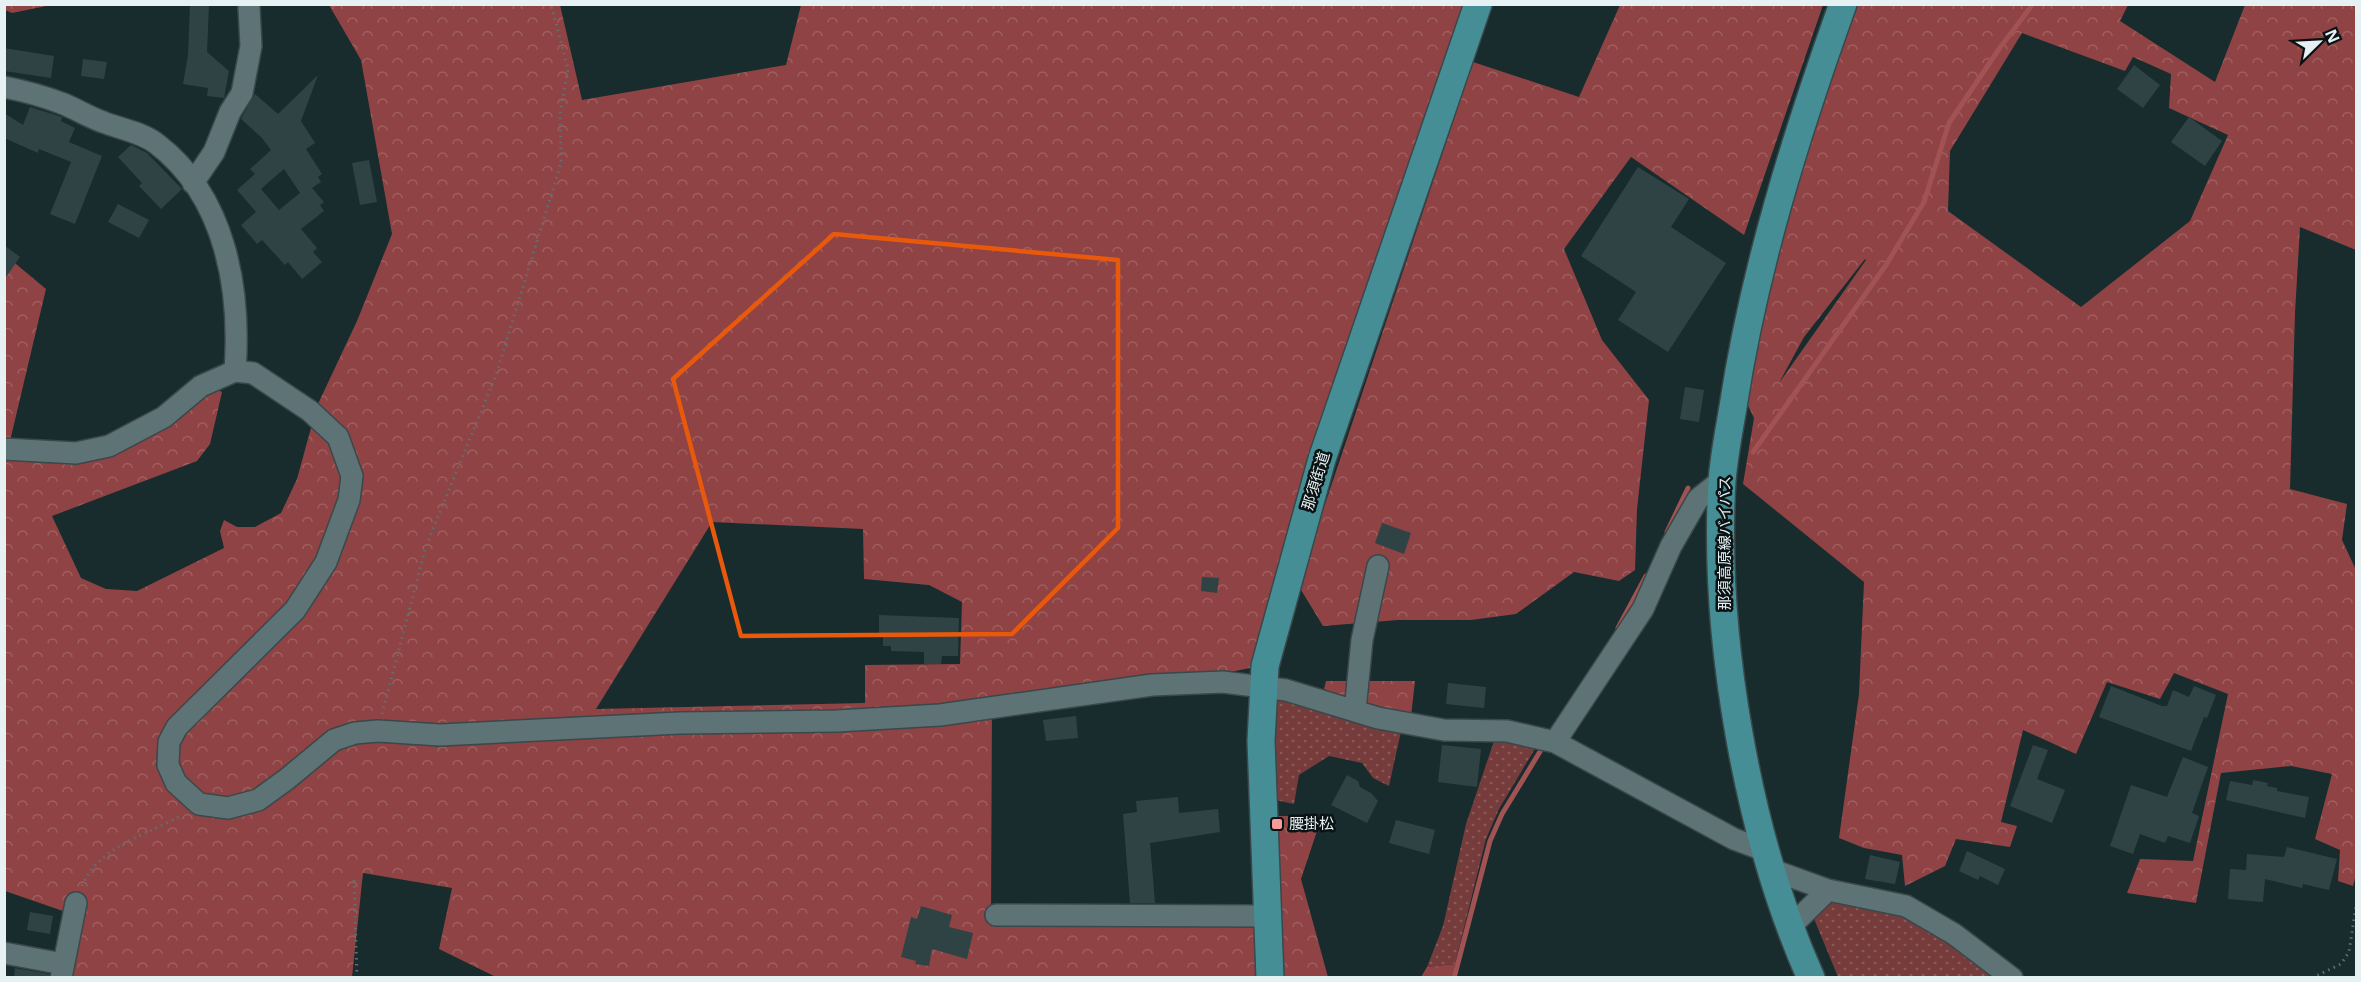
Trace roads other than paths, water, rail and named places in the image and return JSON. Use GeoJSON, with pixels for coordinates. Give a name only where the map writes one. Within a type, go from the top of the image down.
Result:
{"type":"FeatureCollection","features":[{"type":"Feature","properties":{"kind":"main road","name":"那須街道"},"geometry":{"type":"LineString","coordinates":[[1270,978],[1261,752],[1263,686],[1295,551],[1322,459],[1478,4]]}},
{"type":"Feature","properties":{"kind":"main road","name":"那須高原線バイパス"},"geometry":{"type":"LineString","coordinates":[[1810,978],[1789,928],[1768,860],[1740,729],[1727,654],[1722,480],[1743,337],[1760,268],[1793,155],[1843,4]]}},
{"type":"Feature","properties":{"kind":"street"},"geometry":{"type":"LineString","coordinates":[[194,183],[214,152],[230,112],[242,93],[251,46],[249,8]]}},
{"type":"Feature","properties":{"kind":"street"},"geometry":{"type":"LineString","coordinates":[[4,87],[64,104],[103,122],[144,136],[165,151],[194,183],[216,220],[233,284],[237,314],[235,371]]}},
{"type":"Feature","properties":{"kind":"street"},"geometry":{"type":"LineString","coordinates":[[4,449],[76,453],[109,446],[164,417],[201,386],[235,371],[253,373],[317,418],[338,437],[352,476],[349,500],[326,562],[295,610],[177,727],[169,742],[168,765],[176,783],[199,804],[228,808],[258,800],[334,740],[355,733],[378,730],[440,735],[680,723],[837,721],[940,715],[1152,684],[1223,682],[1286,690],[1355,711],[1444,730],[1508,731],[1555,742],[1734,838],[1768,860],[1828,890],[1906,906],[1954,934],[2012,978]]}},
{"type":"Feature","properties":{"kind":"street"},"geometry":{"type":"LineString","coordinates":[[1555,742],[1642,609],[1671,546],[1698,499],[1722,480]]}},
{"type":"Feature","properties":{"kind":"street"},"geometry":{"type":"LineString","coordinates":[[1355,711],[1362,640],[1378,566]]}},
{"type":"Feature","properties":{"kind":"street"},"geometry":{"type":"LineString","coordinates":[[1789,928],[1828,890]]}},
{"type":"Feature","properties":{"kind":"street"},"geometry":{"type":"LineString","coordinates":[[4,953],[62,971],[76,903]]}},
{"type":"Feature","properties":{"kind":"street"},"geometry":{"type":"LineString","coordinates":[[996,915],[1266,916]]}},
{"type":"Feature","properties":{"kind":"waterway"},"geometry":{"type":"LineString","coordinates":[[1753,452],[1886,265],[1924,202],[1949,123],[1999,49],[2033,4]]}},
{"type":"Feature","properties":{"kind":"waterway"},"geometry":{"type":"LineString","coordinates":[[1667,532],[1688,488]]}},
{"type":"Feature","properties":{"kind":"waterway"},"geometry":{"type":"LineString","coordinates":[[1618,628],[1646,576]]}},
{"type":"Feature","properties":{"kind":"waterway"},"geometry":{"type":"LineString","coordinates":[[1454,978],[1490,841],[1502,814],[1544,745]]}},
{"type":"Feature","properties":{"kind":"place","name":"腰掛松"},"geometry":{"type":"Point","coordinates":[1277,824]}}]}
